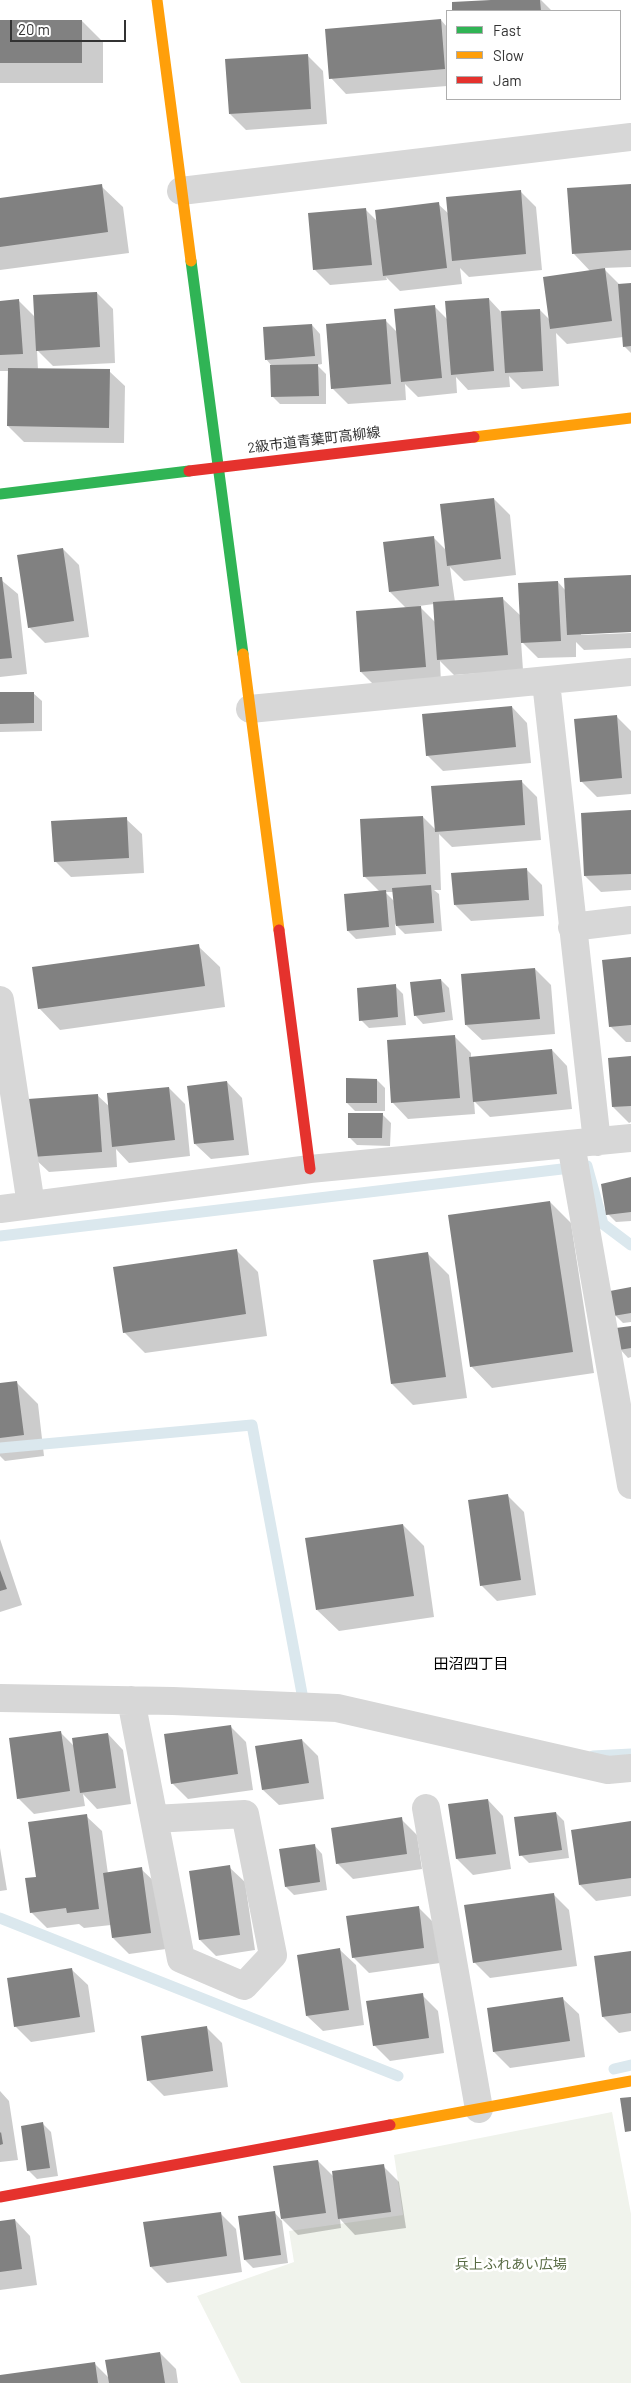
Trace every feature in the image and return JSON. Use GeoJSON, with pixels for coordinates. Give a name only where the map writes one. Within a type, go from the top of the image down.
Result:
{"type":"FeatureCollection","features":[{"type":"Feature","properties":{"kind":"street"},"geometry":{"type":"LineString","coordinates":[[157,0],[310,1169]]}},
{"type":"Feature","properties":{"kind":"street"},"geometry":{"type":"LineString","coordinates":[[181,191],[631,138]]}},
{"type":"Feature","properties":{"kind":"street","name":"2級市道青葉町高柳線"},"geometry":{"type":"LineString","coordinates":[[0,494],[217,466],[631,418]]}},
{"type":"Feature","properties":{"kind":"street"},"geometry":{"type":"LineString","coordinates":[[250,709],[546,682],[631,672]]}},
{"type":"Feature","properties":{"kind":"street"},"geometry":{"type":"LineString","coordinates":[[546,682],[572,927],[584,1143],[576,1175],[631,1485]]}},
{"type":"Feature","properties":{"kind":"street"},"geometry":{"type":"LineString","coordinates":[[572,927],[631,920]]}},
{"type":"Feature","properties":{"kind":"street"},"geometry":{"type":"LineString","coordinates":[[0,1000],[31,1205]]}},
{"type":"Feature","properties":{"kind":"street"},"geometry":{"type":"LineString","coordinates":[[0,1209],[310,1169],[631,1138]]}},
{"type":"Feature","properties":{"kind":"street"},"geometry":{"type":"LineString","coordinates":[[0,1698],[132,1700],[338,1708],[608,1770],[631,1768]]}},
{"type":"Feature","properties":{"kind":"street"},"geometry":{"type":"LineString","coordinates":[[132,1700],[154,1819],[181,1959],[244,1986],[273,1955],[245,1814],[154,1819]]}},
{"type":"Feature","properties":{"kind":"street"},"geometry":{"type":"LineString","coordinates":[[426,1808],[479,2109]]}},
{"type":"Feature","properties":{"kind":"street"},"geometry":{"type":"LineString","coordinates":[[0,2197],[631,2081]]}},
{"type":"Feature","properties":{"kind":"green space","name":"兵上ふれあい広場"},"geometry":{"type":"Polygon","coordinates":[[[612,2112],[631,2214],[631,2383],[241,2383],[197,2296],[294,2262],[289,2231],[403,2215],[394,2155],[612,2112]]]}},
{"type":"Feature","properties":{"kind":"building"},"geometry":{"type":"Polygon","coordinates":[[[540,0],[541,10],[452,10],[452,2],[540,0]]]}},
{"type":"Feature","properties":{"kind":"building"},"geometry":{"type":"Polygon","coordinates":[[[441,19],[445,69],[329,79],[325,29],[441,19]]]}},
{"type":"Feature","properties":{"kind":"building"},"geometry":{"type":"Polygon","coordinates":[[[0,20],[82,20],[82,63],[0,63],[0,20]]]}},
{"type":"Feature","properties":{"kind":"building"},"geometry":{"type":"Polygon","coordinates":[[[308,54],[311,109],[229,114],[225,59],[308,54]]]}},
{"type":"Feature","properties":{"kind":"building"},"geometry":{"type":"Polygon","coordinates":[[[102,184],[108,232],[0,247],[0,198],[102,184]]]}},
{"type":"Feature","properties":{"kind":"building"},"geometry":{"type":"Polygon","coordinates":[[[631,184],[631,250],[572,254],[567,188],[631,184]]]}},
{"type":"Feature","properties":{"kind":"building"},"geometry":{"type":"Polygon","coordinates":[[[521,190],[526,254],[452,261],[446,197],[521,190]]]}},
{"type":"Feature","properties":{"kind":"building"},"geometry":{"type":"Polygon","coordinates":[[[439,202],[447,268],[383,276],[375,210],[439,202]]]}},
{"type":"Feature","properties":{"kind":"building"},"geometry":{"type":"Polygon","coordinates":[[[366,208],[372,265],[313,270],[308,213],[366,208]]]}},
{"type":"Feature","properties":{"kind":"building"},"geometry":{"type":"Polygon","coordinates":[[[605,268],[612,321],[550,329],[543,277],[605,268]]]}},
{"type":"Feature","properties":{"kind":"building"},"geometry":{"type":"Polygon","coordinates":[[[631,283],[631,346],[623,347],[618,284],[631,283]]]}},
{"type":"Feature","properties":{"kind":"building"},"geometry":{"type":"Polygon","coordinates":[[[97,292],[100,347],[36,351],[33,295],[97,292]]]}},
{"type":"Feature","properties":{"kind":"building"},"geometry":{"type":"Polygon","coordinates":[[[489,298],[494,371],[451,375],[445,301],[489,298]]]}},
{"type":"Feature","properties":{"kind":"building"},"geometry":{"type":"Polygon","coordinates":[[[19,299],[23,354],[0,355],[0,301],[19,299]]]}},
{"type":"Feature","properties":{"kind":"building"},"geometry":{"type":"Polygon","coordinates":[[[435,305],[442,378],[401,382],[394,309],[435,305]]]}},
{"type":"Feature","properties":{"kind":"building"},"geometry":{"type":"Polygon","coordinates":[[[540,309],[543,371],[505,373],[501,311],[540,309]]]}},
{"type":"Feature","properties":{"kind":"building"},"geometry":{"type":"Polygon","coordinates":[[[386,319],[391,384],[331,389],[326,324],[386,319]]]}},
{"type":"Feature","properties":{"kind":"building"},"geometry":{"type":"Polygon","coordinates":[[[312,324],[315,356],[265,360],[263,327],[312,324]]]}},
{"type":"Feature","properties":{"kind":"building"},"geometry":{"type":"Polygon","coordinates":[[[318,364],[319,396],[271,397],[270,365],[318,364]]]}},
{"type":"Feature","properties":{"kind":"building"},"geometry":{"type":"Polygon","coordinates":[[[8,368],[110,369],[109,428],[7,426],[8,368]]]}},
{"type":"Feature","properties":{"kind":"building"},"geometry":{"type":"Polygon","coordinates":[[[494,498],[501,559],[447,566],[440,504],[494,498]]]}},
{"type":"Feature","properties":{"kind":"building"},"geometry":{"type":"Polygon","coordinates":[[[434,536],[439,586],[389,592],[383,542],[434,536]]]}},
{"type":"Feature","properties":{"kind":"building"},"geometry":{"type":"Polygon","coordinates":[[[63,548],[74,621],[28,628],[17,555],[63,548]]]}},
{"type":"Feature","properties":{"kind":"building"},"geometry":{"type":"Polygon","coordinates":[[[631,575],[631,632],[567,635],[564,578],[631,575]]]}},
{"type":"Feature","properties":{"kind":"building"},"geometry":{"type":"Polygon","coordinates":[[[0,577],[2,577],[12,658],[0,659],[0,577]]]}},
{"type":"Feature","properties":{"kind":"building"},"geometry":{"type":"Polygon","coordinates":[[[558,581],[561,641],[521,643],[518,583],[558,581]]]}},
{"type":"Feature","properties":{"kind":"building"},"geometry":{"type":"Polygon","coordinates":[[[503,597],[508,655],[437,660],[433,602],[503,597]]]}},
{"type":"Feature","properties":{"kind":"building"},"geometry":{"type":"Polygon","coordinates":[[[421,606],[426,667],[360,672],[356,611],[421,606]]]}},
{"type":"Feature","properties":{"kind":"building"},"geometry":{"type":"Polygon","coordinates":[[[0,692],[34,692],[34,723],[0,724],[0,692]]]}},
{"type":"Feature","properties":{"kind":"building"},"geometry":{"type":"Polygon","coordinates":[[[512,706],[516,747],[426,756],[422,714],[512,706]]]}},
{"type":"Feature","properties":{"kind":"building"},"geometry":{"type":"Polygon","coordinates":[[[617,715],[622,778],[580,782],[574,719],[617,715]]]}},
{"type":"Feature","properties":{"kind":"building"},"geometry":{"type":"Polygon","coordinates":[[[522,780],[525,825],[435,832],[431,786],[522,780]]]}},
{"type":"Feature","properties":{"kind":"building"},"geometry":{"type":"Polygon","coordinates":[[[631,810],[631,874],[584,876],[581,813],[631,810]]]}},
{"type":"Feature","properties":{"kind":"building"},"geometry":{"type":"Polygon","coordinates":[[[423,816],[426,874],[363,877],[360,819],[423,816]]]}},
{"type":"Feature","properties":{"kind":"building"},"geometry":{"type":"Polygon","coordinates":[[[127,817],[129,858],[54,862],[51,821],[127,817]]]}},
{"type":"Feature","properties":{"kind":"building"},"geometry":{"type":"Polygon","coordinates":[[[527,868],[529,900],[454,905],[451,873],[527,868]]]}},
{"type":"Feature","properties":{"kind":"building"},"geometry":{"type":"Polygon","coordinates":[[[431,885],[434,923],[396,926],[392,888],[431,885]]]}},
{"type":"Feature","properties":{"kind":"building"},"geometry":{"type":"Polygon","coordinates":[[[386,890],[389,927],[347,931],[344,894],[386,890]]]}},
{"type":"Feature","properties":{"kind":"building"},"geometry":{"type":"Polygon","coordinates":[[[199,944],[205,986],[38,1009],[32,967],[199,944]]]}},
{"type":"Feature","properties":{"kind":"building"},"geometry":{"type":"Polygon","coordinates":[[[631,957],[631,1025],[609,1027],[602,960],[631,957]]]}},
{"type":"Feature","properties":{"kind":"building"},"geometry":{"type":"Polygon","coordinates":[[[535,968],[540,1019],[465,1025],[461,974],[535,968]]]}},
{"type":"Feature","properties":{"kind":"building"},"geometry":{"type":"Polygon","coordinates":[[[441,979],[445,1012],[414,1016],[410,982],[441,979]]]}},
{"type":"Feature","properties":{"kind":"building"},"geometry":{"type":"Polygon","coordinates":[[[396,984],[398,1017],[359,1021],[357,988],[396,984]]]}},
{"type":"Feature","properties":{"kind":"building"},"geometry":{"type":"Polygon","coordinates":[[[455,1035],[460,1098],[391,1103],[387,1040],[455,1035]]]}},
{"type":"Feature","properties":{"kind":"building"},"geometry":{"type":"Polygon","coordinates":[[[552,1049],[557,1094],[473,1102],[469,1057],[552,1049]]]}},
{"type":"Feature","properties":{"kind":"building"},"geometry":{"type":"Polygon","coordinates":[[[631,1056],[631,1106],[612,1107],[608,1058],[631,1056]]]}},
{"type":"Feature","properties":{"kind":"building"},"geometry":{"type":"Polygon","coordinates":[[[346,1078],[377,1079],[377,1103],[346,1103],[346,1078]]]}},
{"type":"Feature","properties":{"kind":"building"},"geometry":{"type":"Polygon","coordinates":[[[227,1081],[234,1140],[194,1144],[187,1086],[227,1081]]]}},
{"type":"Feature","properties":{"kind":"building"},"geometry":{"type":"Polygon","coordinates":[[[169,1087],[175,1140],[112,1147],[107,1093],[169,1087]]]}},
{"type":"Feature","properties":{"kind":"building"},"geometry":{"type":"Polygon","coordinates":[[[98,1094],[102,1152],[32,1157],[28,1099],[98,1094]]]}},
{"type":"Feature","properties":{"kind":"building"},"geometry":{"type":"Polygon","coordinates":[[[348,1113],[383,1113],[382,1138],[348,1138],[348,1113]]]}},
{"type":"Feature","properties":{"kind":"building"},"geometry":{"type":"Polygon","coordinates":[[[631,1177],[631,1212],[606,1215],[601,1184],[631,1177]]]}},
{"type":"Feature","properties":{"kind":"building"},"geometry":{"type":"Polygon","coordinates":[[[550,1201],[573,1352],[470,1367],[448,1215],[550,1201]]]}},
{"type":"Feature","properties":{"kind":"building"},"geometry":{"type":"Polygon","coordinates":[[[237,1249],[246,1314],[123,1333],[113,1267],[237,1249]]]}},
{"type":"Feature","properties":{"kind":"building"},"geometry":{"type":"Polygon","coordinates":[[[428,1252],[446,1377],[391,1384],[373,1260],[428,1252]]]}},
{"type":"Feature","properties":{"kind":"building"},"geometry":{"type":"Polygon","coordinates":[[[631,1287],[631,1313],[613,1316],[610,1291],[631,1287]]]}},
{"type":"Feature","properties":{"kind":"building"},"geometry":{"type":"Polygon","coordinates":[[[631,1326],[631,1348],[619,1350],[616,1328],[631,1326]]]}},
{"type":"Feature","properties":{"kind":"building"},"geometry":{"type":"Polygon","coordinates":[[[17,1381],[24,1435],[0,1438],[0,1383],[17,1381]]]}},
{"type":"Feature","properties":{"kind":"building"},"geometry":{"type":"Polygon","coordinates":[[[508,1494],[521,1580],[480,1586],[468,1500],[508,1494]]]}},
{"type":"Feature","properties":{"kind":"building"},"geometry":{"type":"Polygon","coordinates":[[[403,1524],[414,1596],[316,1610],[305,1538],[403,1524]]]}},
{"type":"Feature","properties":{"kind":"building"},"geometry":{"type":"Polygon","coordinates":[[[0,1570],[7,1589],[0,1591],[0,1570]]]}},
{"type":"Feature","properties":{"kind":"building"},"geometry":{"type":"Polygon","coordinates":[[[231,1725],[238,1774],[171,1784],[164,1734],[231,1725]]]}},
{"type":"Feature","properties":{"kind":"building"},"geometry":{"type":"Polygon","coordinates":[[[61,1731],[70,1791],[17,1799],[9,1738],[61,1731]]]}},
{"type":"Feature","properties":{"kind":"building"},"geometry":{"type":"Polygon","coordinates":[[[108,1733],[116,1788],[80,1793],[72,1738],[108,1733]]]}},
{"type":"Feature","properties":{"kind":"building"},"geometry":{"type":"Polygon","coordinates":[[[302,1739],[309,1783],[262,1790],[255,1746],[302,1739]]]}},
{"type":"Feature","properties":{"kind":"building"},"geometry":{"type":"Polygon","coordinates":[[[488,1799],[496,1854],[456,1859],[448,1804],[488,1799]]]}},
{"type":"Feature","properties":{"kind":"building"},"geometry":{"type":"Polygon","coordinates":[[[556,1812],[562,1850],[519,1856],[514,1817],[556,1812]]]}},
{"type":"Feature","properties":{"kind":"building"},"geometry":{"type":"Polygon","coordinates":[[[87,1814],[99,1909],[67,1913],[66,1908],[30,1913],[25,1878],[36,1877],[28,1822],[87,1814]]]}},
{"type":"Feature","properties":{"kind":"building"},"geometry":{"type":"Polygon","coordinates":[[[402,1817],[407,1854],[336,1864],[331,1828],[402,1817]]]}},
{"type":"Feature","properties":{"kind":"building"},"geometry":{"type":"Polygon","coordinates":[[[631,1821],[631,1878],[579,1885],[571,1830],[631,1821]]]}},
{"type":"Feature","properties":{"kind":"building"},"geometry":{"type":"Polygon","coordinates":[[[315,1844],[320,1882],[285,1887],[279,1849],[315,1844]]]}},
{"type":"Feature","properties":{"kind":"building"},"geometry":{"type":"Polygon","coordinates":[[[230,1865],[240,1935],[199,1940],[189,1871],[230,1865]]]}},
{"type":"Feature","properties":{"kind":"building"},"geometry":{"type":"Polygon","coordinates":[[[142,1867],[151,1933],[112,1938],[103,1873],[142,1867]]]}},
{"type":"Feature","properties":{"kind":"building"},"geometry":{"type":"Polygon","coordinates":[[[554,1893],[562,1950],[473,1963],[464,1905],[554,1893]]]}},
{"type":"Feature","properties":{"kind":"building"},"geometry":{"type":"Polygon","coordinates":[[[419,1906],[424,1948],[352,1958],[346,1916],[419,1906]]]}},
{"type":"Feature","properties":{"kind":"building"},"geometry":{"type":"Polygon","coordinates":[[[340,1948],[349,2010],[306,2016],[297,1955],[340,1948]]]}},
{"type":"Feature","properties":{"kind":"building"},"geometry":{"type":"Polygon","coordinates":[[[631,1951],[631,2013],[602,2017],[594,1956],[631,1951]]]}},
{"type":"Feature","properties":{"kind":"building"},"geometry":{"type":"Polygon","coordinates":[[[72,1968],[80,2017],[14,2027],[7,1978],[72,1968]]]}},
{"type":"Feature","properties":{"kind":"building"},"geometry":{"type":"Polygon","coordinates":[[[423,1993],[429,2038],[373,2046],[366,2001],[423,1993]]]}},
{"type":"Feature","properties":{"kind":"building"},"geometry":{"type":"Polygon","coordinates":[[[563,1997],[570,2041],[493,2052],[487,2008],[563,1997]]]}},
{"type":"Feature","properties":{"kind":"building"},"geometry":{"type":"Polygon","coordinates":[[[207,2026],[213,2071],[147,2081],[141,2036],[207,2026]]]}},
{"type":"Feature","properties":{"kind":"building"},"geometry":{"type":"Polygon","coordinates":[[[631,2097],[631,2131],[625,2132],[620,2098],[631,2097]]]}},
{"type":"Feature","properties":{"kind":"building"},"geometry":{"type":"Polygon","coordinates":[[[43,2122],[50,2168],[27,2171],[21,2126],[43,2122]]]}},
{"type":"Feature","properties":{"kind":"building"},"geometry":{"type":"Polygon","coordinates":[[[0,2133],[3,2144],[0,2145],[0,2133]]]}},
{"type":"Feature","properties":{"kind":"building"},"geometry":{"type":"Polygon","coordinates":[[[318,2160],[326,2213],[281,2219],[273,2166],[318,2160]]]}},
{"type":"Feature","properties":{"kind":"building"},"geometry":{"type":"Polygon","coordinates":[[[384,2164],[391,2212],[338,2219],[332,2171],[384,2164]]]}},
{"type":"Feature","properties":{"kind":"building"},"geometry":{"type":"Polygon","coordinates":[[[275,2211],[281,2255],[244,2260],[238,2216],[275,2211]]]}},
{"type":"Feature","properties":{"kind":"building"},"geometry":{"type":"Polygon","coordinates":[[[221,2212],[227,2256],[150,2267],[143,2222],[221,2212]]]}},
{"type":"Feature","properties":{"kind":"building"},"geometry":{"type":"Polygon","coordinates":[[[15,2219],[22,2269],[0,2272],[0,2221],[15,2219]]]}},
{"type":"Feature","properties":{"kind":"building"},"geometry":{"type":"Polygon","coordinates":[[[160,2352],[165,2383],[109,2383],[105,2360],[160,2352]]]}},
{"type":"Feature","properties":{"kind":"building"},"geometry":{"type":"Polygon","coordinates":[[[95,2362],[98,2383],[0,2383],[0,2375],[95,2362]]]}},
{"type":"Feature","properties":{"kind":"waterway"},"geometry":{"type":"LineString","coordinates":[[0,1236],[587,1166],[603,1224],[631,1245]]}},
{"type":"Feature","properties":{"kind":"waterway"},"geometry":{"type":"LineString","coordinates":[[0,1448],[252,1425],[303,1699],[312,1701]]}},
{"type":"Feature","properties":{"kind":"waterway"},"geometry":{"type":"LineString","coordinates":[[593,1756],[631,1754]]}},
{"type":"Feature","properties":{"kind":"waterway"},"geometry":{"type":"LineString","coordinates":[[0,1918],[398,2076]]}},
{"type":"Feature","properties":{"kind":"waterway"},"geometry":{"type":"LineString","coordinates":[[614,2069],[631,2065]]}},
{"type":"Feature","properties":{"kind":"traffic: fast"},"geometry":{"type":"LineString","coordinates":[[191,261],[243,654]]}},
{"type":"Feature","properties":{"kind":"traffic: fast"},"geometry":{"type":"LineString","coordinates":[[0,494],[189,471]]}},
{"type":"Feature","properties":{"kind":"traffic: slow"},"geometry":{"type":"LineString","coordinates":[[157,0],[191,261]]}},
{"type":"Feature","properties":{"kind":"traffic: slow"},"geometry":{"type":"LineString","coordinates":[[474,437],[631,418]]}},
{"type":"Feature","properties":{"kind":"traffic: slow"},"geometry":{"type":"LineString","coordinates":[[243,654],[279,930]]}},
{"type":"Feature","properties":{"kind":"traffic: slow"},"geometry":{"type":"LineString","coordinates":[[390,2125],[631,2081]]}},
{"type":"Feature","properties":{"kind":"traffic: jam"},"geometry":{"type":"LineString","coordinates":[[189,471],[474,437]]}},
{"type":"Feature","properties":{"kind":"traffic: jam"},"geometry":{"type":"LineString","coordinates":[[279,930],[310,1169]]}},
{"type":"Feature","properties":{"kind":"traffic: jam"},"geometry":{"type":"LineString","coordinates":[[0,2197],[390,2125]]}},
{"type":"Feature","properties":{"kind":"district","name":"田沼四丁目"},"geometry":{"type":"Point","coordinates":[471,1664]}}]}
